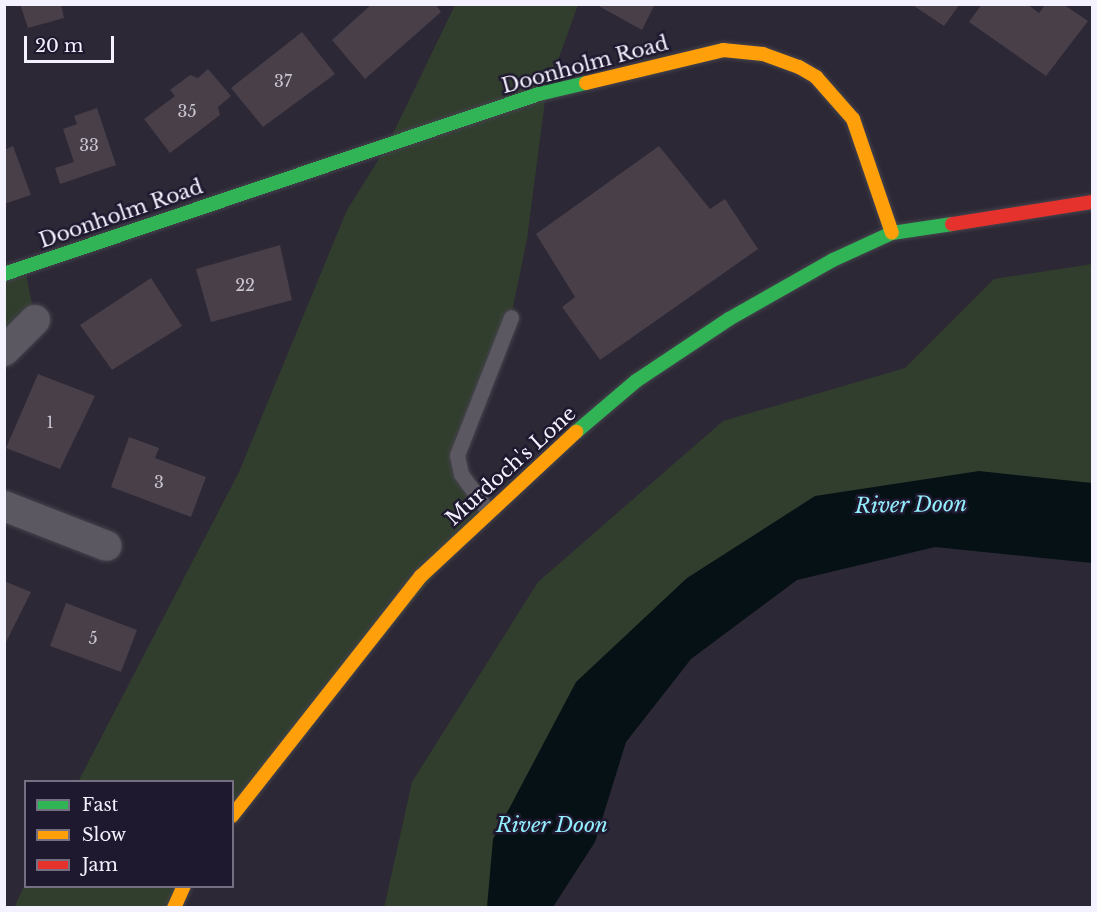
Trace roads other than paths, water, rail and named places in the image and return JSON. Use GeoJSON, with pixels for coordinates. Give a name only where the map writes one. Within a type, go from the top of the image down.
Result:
{"type":"FeatureCollection","features":[{"type":"Feature","properties":{"kind":"street","name":"Doonholm Road"},"geometry":{"type":"LineString","coordinates":[[4,274],[539,94],[723,50],[763,54],[799,67],[816,77],[843,104],[853,119],[892,233]]}},
{"type":"Feature","properties":{"kind":"street"},"geometry":{"type":"LineString","coordinates":[[892,233],[1092,202]]}},
{"type":"Feature","properties":{"kind":"street","name":"Murdoch's Lone"},"geometry":{"type":"LineString","coordinates":[[234,813],[421,576],[488,511],[636,381],[729,320],[833,260],[892,233]]}},
{"type":"Feature","properties":{"kind":"street"},"geometry":{"type":"LineString","coordinates":[[4,351],[35,320]]}},
{"type":"Feature","properties":{"kind":"street"},"geometry":{"type":"LineString","coordinates":[[4,506],[106,546]]}},
{"type":"Feature","properties":{"kind":"street"},"geometry":{"type":"LineString","coordinates":[[174,908],[183,888]]}},
{"type":"Feature","properties":{"kind":"lane"},"geometry":{"type":"LineString","coordinates":[[488,511],[461,474],[457,455],[511,317]]}},
{"type":"Feature","properties":{"kind":"water","name":"River Doon"},"geometry":{"type":"Polygon","coordinates":[[[979,471],[1092,483],[1092,563],[935,547],[797,580],[691,659],[626,742],[595,842],[553,907],[487,907],[493,839],[576,682],[687,578],[815,496],[979,471]]]}}]}
